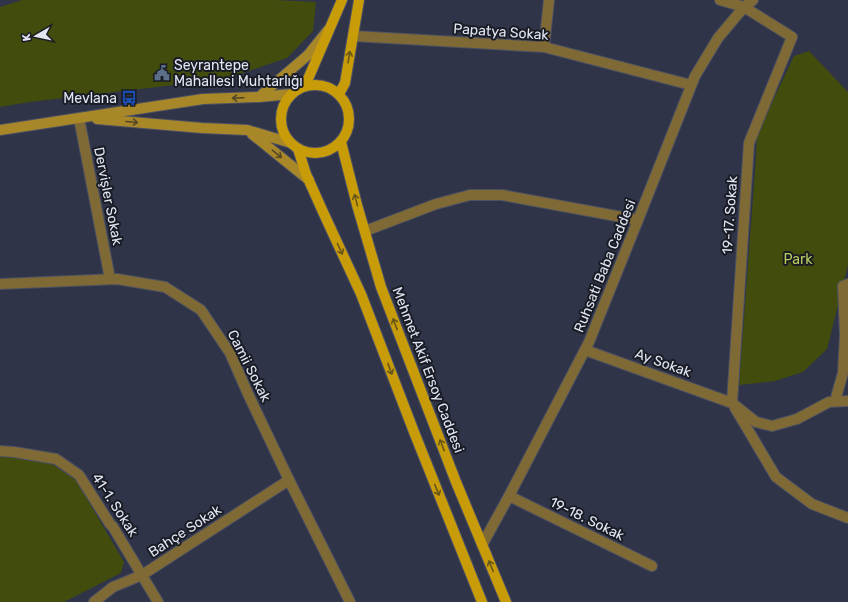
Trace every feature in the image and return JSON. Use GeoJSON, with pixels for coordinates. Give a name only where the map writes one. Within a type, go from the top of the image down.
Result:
{"type":"FeatureCollection","features":[{"type":"Feature","properties":{"kind":"main road"},"geometry":{"type":"LineString","coordinates":[[305,86],[342,0]]}},
{"type":"Feature","properties":{"kind":"main road"},"geometry":{"type":"LineString","coordinates":[[339,94],[345,83],[359,0]]}},
{"type":"Feature","properties":{"kind":"main road"},"geometry":{"type":"LineString","coordinates":[[295,146],[306,152],[322,152],[333,148],[341,142],[347,132],[349,121],[348,110],[344,100],[339,94],[327,86],[316,85],[300,88],[291,94],[284,103],[281,114],[283,130],[295,146],[323,212],[361,294],[482,602]]}},
{"type":"Feature","properties":{"kind":"main road","name":"Mehmet Akif Ersoy Caddesi"},"geometry":{"type":"LineString","coordinates":[[341,142],[357,205],[381,287],[456,482],[506,602]]}},
{"type":"Feature","properties":{"kind":"street"},"geometry":{"type":"LineString","coordinates":[[544,47],[549,0]]}},
{"type":"Feature","properties":{"kind":"street"},"geometry":{"type":"LineString","coordinates":[[720,0],[744,7]]}},
{"type":"Feature","properties":{"kind":"street","name":"Ruhsati Baba Caddesi"},"geometry":{"type":"LineString","coordinates":[[482,545],[589,342],[695,76],[718,38],[744,7],[753,0]]}},
{"type":"Feature","properties":{"kind":"street","name":"19-17. Sokak"},"geometry":{"type":"LineString","coordinates":[[732,403],[749,143],[792,37],[744,7]]}},
{"type":"Feature","properties":{"kind":"street"},"geometry":{"type":"LineString","coordinates":[[259,97],[308,55],[330,27]]}},
{"type":"Feature","properties":{"kind":"street","name":"Papatya Sokak"},"geometry":{"type":"LineString","coordinates":[[353,36],[544,47],[691,85]]}},
{"type":"Feature","properties":{"kind":"street"},"geometry":{"type":"LineString","coordinates":[[0,130],[203,99],[291,94]]}},
{"type":"Feature","properties":{"kind":"street"},"geometry":{"type":"LineString","coordinates":[[79,118],[202,128],[247,130],[295,146]]}},
{"type":"Feature","properties":{"kind":"street","name":"Dervişler Sokak"},"geometry":{"type":"LineString","coordinates":[[79,118],[110,279]]}},
{"type":"Feature","properties":{"kind":"street"},"geometry":{"type":"LineString","coordinates":[[247,130],[309,180]]}},
{"type":"Feature","properties":{"kind":"street"},"geometry":{"type":"LineString","coordinates":[[365,231],[436,204],[470,195],[502,195],[638,220]]}},
{"type":"Feature","properties":{"kind":"street","name":"Camii Sokak"},"geometry":{"type":"LineString","coordinates":[[0,284],[117,279],[165,287],[201,310],[230,353],[289,480],[350,602]]}},
{"type":"Feature","properties":{"kind":"street"},"geometry":{"type":"LineString","coordinates":[[835,402],[843,372],[846,285]]}},
{"type":"Feature","properties":{"kind":"street","name":"Ay Sokak"},"geometry":{"type":"LineString","coordinates":[[585,350],[732,403],[756,422],[772,426],[797,419],[829,402],[848,401]]}},
{"type":"Feature","properties":{"kind":"street"},"geometry":{"type":"LineString","coordinates":[[732,403],[776,477],[812,504],[848,518]]}},
{"type":"Feature","properties":{"kind":"street","name":"41-1. Sokak"},"geometry":{"type":"LineString","coordinates":[[0,451],[56,459],[79,475],[113,527],[158,602]]}},
{"type":"Feature","properties":{"kind":"street","name":"Bahçe Sokak"},"geometry":{"type":"LineString","coordinates":[[94,602],[113,587],[142,575],[289,480]]}},
{"type":"Feature","properties":{"kind":"street","name":"19-18. Sokak"},"geometry":{"type":"LineString","coordinates":[[509,496],[652,566]]}},
{"type":"Feature","properties":{"kind":"green space"},"geometry":{"type":"Polygon","coordinates":[[[22,0],[275,0],[316,2],[313,31],[287,58],[225,79],[30,102],[0,107],[0,7],[22,0]]]}},
{"type":"Feature","properties":{"kind":"green space","name":"Park"},"geometry":{"type":"Polygon","coordinates":[[[809,51],[848,92],[848,265],[827,349],[803,372],[775,381],[739,385],[757,134],[794,56],[809,51]]]}},
{"type":"Feature","properties":{"kind":"green space"},"geometry":{"type":"Polygon","coordinates":[[[0,453],[43,458],[76,480],[124,562],[121,573],[64,602],[0,602],[0,453]]]}},
{"type":"Feature","properties":{"kind":"place","name":"Seyrantepe Mahallesi Muhtarlığı"},"geometry":{"type":"Point","coordinates":[162,73]}},
{"type":"Feature","properties":{"kind":"place","name":"Mevlana"},"geometry":{"type":"Point","coordinates":[129,98]}}]}
